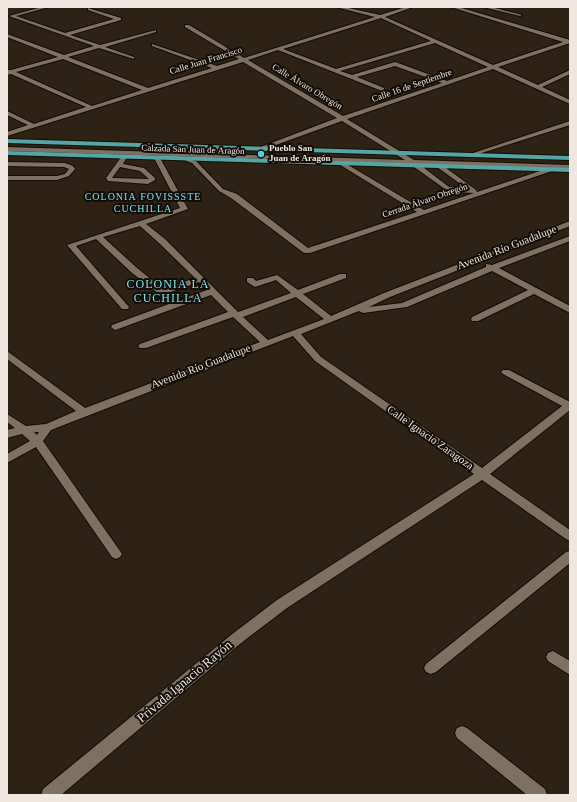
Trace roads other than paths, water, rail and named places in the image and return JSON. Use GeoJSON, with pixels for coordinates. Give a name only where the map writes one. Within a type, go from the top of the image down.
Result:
{"type":"FeatureCollection","features":[{"type":"Feature","properties":{"kind":"main road","name":"Calzada San Juan de Aragón"},"geometry":{"type":"LineString","coordinates":[[7,141],[403,155],[470,155],[570,158]]}},
{"type":"Feature","properties":{"kind":"main road","name":"Calzada San Juan de Aragón"},"geometry":{"type":"LineString","coordinates":[[7,153],[414,164],[570,170]]}},
{"type":"Feature","properties":{"kind":"street"},"geometry":{"type":"LineString","coordinates":[[9,15],[16,9],[32,7]]}},
{"type":"Feature","properties":{"kind":"street"},"geometry":{"type":"LineString","coordinates":[[9,15],[47,7]]}},
{"type":"Feature","properties":{"kind":"street"},"geometry":{"type":"LineString","coordinates":[[338,7],[382,17],[570,102]]}},
{"type":"Feature","properties":{"kind":"street"},"geometry":{"type":"LineString","coordinates":[[453,7],[570,41]]}},
{"type":"Feature","properties":{"kind":"street"},"geometry":{"type":"LineString","coordinates":[[485,7],[520,15]]}},
{"type":"Feature","properties":{"kind":"street","name":"Calle Juan Francisco"},"geometry":{"type":"LineString","coordinates":[[7,134],[146,89],[408,8]]}},
{"type":"Feature","properties":{"kind":"street"},"geometry":{"type":"LineString","coordinates":[[16,9],[24,12]]}},
{"type":"Feature","properties":{"kind":"street"},"geometry":{"type":"LineString","coordinates":[[64,35],[119,19],[90,9]]}},
{"type":"Feature","properties":{"kind":"street"},"geometry":{"type":"LineString","coordinates":[[9,15],[99,48],[132,58]]}},
{"type":"Feature","properties":{"kind":"street","name":"Calle Álvaro Obregón"},"geometry":{"type":"LineString","coordinates":[[186,26],[403,155],[449,189],[477,192]]}},
{"type":"Feature","properties":{"kind":"street"},"geometry":{"type":"LineString","coordinates":[[8,71],[99,48],[154,31]]}},
{"type":"Feature","properties":{"kind":"street"},"geometry":{"type":"LineString","coordinates":[[7,35],[62,58],[146,89]]}},
{"type":"Feature","properties":{"kind":"street"},"geometry":{"type":"LineString","coordinates":[[338,70],[435,41]]}},
{"type":"Feature","properties":{"kind":"street","name":"Calle 16 de Septiembre"},"geometry":{"type":"LineString","coordinates":[[260,149],[341,119],[570,41]]}},
{"type":"Feature","properties":{"kind":"street"},"geometry":{"type":"LineString","coordinates":[[154,45],[217,68]]}},
{"type":"Feature","properties":{"kind":"street"},"geometry":{"type":"LineString","coordinates":[[279,48],[338,70],[382,89]]}},
{"type":"Feature","properties":{"kind":"street"},"geometry":{"type":"LineString","coordinates":[[352,77],[395,64],[448,83]]}},
{"type":"Feature","properties":{"kind":"street"},"geometry":{"type":"LineString","coordinates":[[8,71],[90,107]]}},
{"type":"Feature","properties":{"kind":"street"},"geometry":{"type":"LineString","coordinates":[[539,87],[570,72]]}},
{"type":"Feature","properties":{"kind":"street"},"geometry":{"type":"LineString","coordinates":[[7,113],[32,125]]}},
{"type":"Feature","properties":{"kind":"street"},"geometry":{"type":"LineString","coordinates":[[470,155],[570,123]]}},
{"type":"Feature","properties":{"kind":"street"},"geometry":{"type":"LineString","coordinates":[[7,145],[403,155],[570,162]]}},
{"type":"Feature","properties":{"kind":"street"},"geometry":{"type":"LineString","coordinates":[[7,149],[414,164],[570,167]]}},
{"type":"Feature","properties":{"kind":"street"},"geometry":{"type":"LineString","coordinates":[[119,165],[142,169],[153,179],[148,182],[110,180],[109,178],[124,157]]}},
{"type":"Feature","properties":{"kind":"street"},"geometry":{"type":"LineString","coordinates":[[125,308],[71,245],[184,209],[157,158]]}},
{"type":"Feature","properties":{"kind":"street","name":"Cerrada Álvaro Obregón"},"geometry":{"type":"LineString","coordinates":[[186,159],[194,162],[221,190],[234,196],[307,251],[477,192],[550,170]]}},
{"type":"Feature","properties":{"kind":"street"},"geometry":{"type":"LineString","coordinates":[[338,162],[423,212]]}},
{"type":"Feature","properties":{"kind":"street"},"geometry":{"type":"LineString","coordinates":[[7,164],[65,165],[71,167],[72,169],[67,175],[57,178],[7,178]]}},
{"type":"Feature","properties":{"kind":"street"},"geometry":{"type":"LineString","coordinates":[[439,166],[477,192]]}},
{"type":"Feature","properties":{"kind":"street"},"geometry":{"type":"LineString","coordinates":[[141,223],[213,290],[235,314],[266,343]]}},
{"type":"Feature","properties":{"kind":"street","name":"Avenida Río Guadalupe"},"geometry":{"type":"LineString","coordinates":[[7,434],[22,430],[47,427],[266,343],[331,320],[387,295],[570,223]]}},
{"type":"Feature","properties":{"kind":"street"},"geometry":{"type":"LineString","coordinates":[[544,234],[567,242]]}},
{"type":"Feature","properties":{"kind":"street"},"geometry":{"type":"LineString","coordinates":[[98,237],[134,270],[162,292],[201,279]]}},
{"type":"Feature","properties":{"kind":"street","name":"Avenida Río Guadalupe"},"geometry":{"type":"LineString","coordinates":[[356,310],[404,305],[492,268],[567,242]]}},
{"type":"Feature","properties":{"kind":"street"},"geometry":{"type":"LineString","coordinates":[[476,259],[570,310]]}},
{"type":"Feature","properties":{"kind":"street"},"geometry":{"type":"LineString","coordinates":[[143,346],[235,314],[298,295],[343,276]]}},
{"type":"Feature","properties":{"kind":"street"},"geometry":{"type":"LineString","coordinates":[[250,280],[255,284],[277,277],[331,320]]}},
{"type":"Feature","properties":{"kind":"street"},"geometry":{"type":"LineString","coordinates":[[115,326],[213,290]]}},
{"type":"Feature","properties":{"kind":"street"},"geometry":{"type":"LineString","coordinates":[[475,319],[535,290]]}},
{"type":"Feature","properties":{"kind":"street","name":"Calle Ignacio Zaragoza"},"geometry":{"type":"LineString","coordinates":[[295,333],[318,359],[481,475],[570,536]]}},
{"type":"Feature","properties":{"kind":"street"},"geometry":{"type":"LineString","coordinates":[[7,354],[84,412]]}},
{"type":"Feature","properties":{"kind":"street"},"geometry":{"type":"LineString","coordinates":[[506,372],[569,405]]}},
{"type":"Feature","properties":{"kind":"street","name":"Privada Ignacio Rayón"},"geometry":{"type":"LineString","coordinates":[[49,795],[236,640],[282,604],[481,475],[569,405]]}},
{"type":"Feature","properties":{"kind":"street"},"geometry":{"type":"LineString","coordinates":[[7,417],[38,442],[116,554]]}},
{"type":"Feature","properties":{"kind":"street"},"geometry":{"type":"LineString","coordinates":[[7,459],[38,442],[47,427]]}},
{"type":"Feature","properties":{"kind":"street"},"geometry":{"type":"LineString","coordinates":[[431,668],[570,556]]}},
{"type":"Feature","properties":{"kind":"street"},"geometry":{"type":"LineString","coordinates":[[553,657],[570,669]]}},
{"type":"Feature","properties":{"kind":"street"},"geometry":{"type":"LineString","coordinates":[[462,733],[539,795]]}},
{"type":"Feature","properties":{"kind":"place","name":"Pueblo San Juan de Aragón"},"geometry":{"type":"Point","coordinates":[261,154]}},
{"type":"Feature","properties":{"kind":"district","name":"COLONIA FOVISSSTE CUCHILLA"},"geometry":{"type":"Point","coordinates":[143,202]}},
{"type":"Feature","properties":{"kind":"district","name":"COLONIA LA CUCHILLA"},"geometry":{"type":"Point","coordinates":[168,292]}}]}
